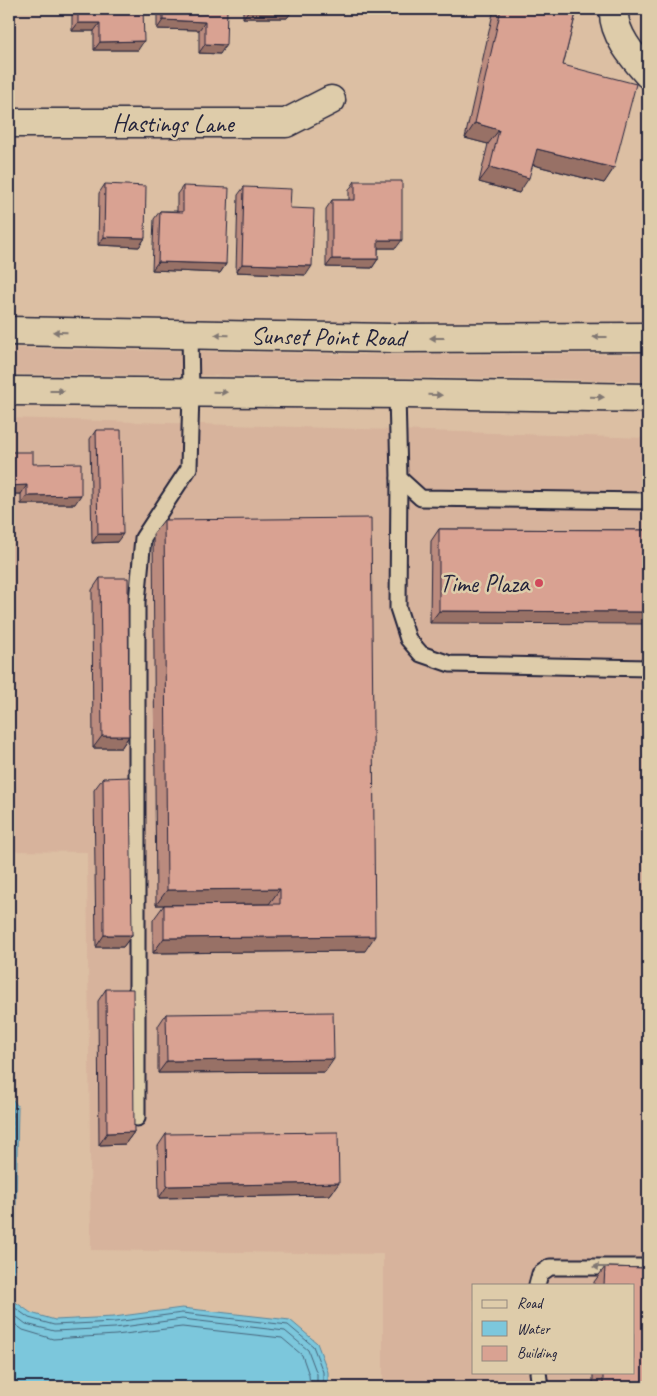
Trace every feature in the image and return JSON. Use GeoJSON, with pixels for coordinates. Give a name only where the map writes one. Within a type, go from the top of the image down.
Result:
{"type":"FeatureCollection","features":[{"type":"Feature","properties":{"kind":"main road"},"geometry":{"type":"LineString","coordinates":[[614,9],[613,18],[626,47],[648,74]]}},
{"type":"Feature","properties":{"kind":"main road","name":"Hastings Lane"},"geometry":{"type":"LineString","coordinates":[[9,123],[286,123],[331,100]]}},
{"type":"Feature","properties":{"kind":"main road","name":"Sunset Point Road"},"geometry":{"type":"LineString","coordinates":[[9,331],[391,338],[648,337]]}},
{"type":"Feature","properties":{"kind":"main road"},"geometry":{"type":"LineString","coordinates":[[9,391],[648,398]]}},
{"type":"Feature","properties":{"kind":"lane"},"geometry":{"type":"LineString","coordinates":[[137,1118],[137,602],[142,538],[189,468],[190,334]]}},
{"type":"Feature","properties":{"kind":"lane"},"geometry":{"type":"LineString","coordinates":[[397,394],[399,478],[398,608],[408,639],[421,654],[450,664],[648,668]]}},
{"type":"Feature","properties":{"kind":"lane"},"geometry":{"type":"LineString","coordinates":[[399,478],[421,498],[648,501]]}},
{"type":"Feature","properties":{"kind":"lane"},"geometry":{"type":"LineString","coordinates":[[538,1284],[540,1274],[550,1267],[648,1267]]}},
{"type":"Feature","properties":{"kind":"lane"},"geometry":{"type":"LineString","coordinates":[[538,1374],[540,1387]]}},
{"type":"Feature","properties":{"kind":"shaded area"},"geometry":{"type":"Polygon","coordinates":[[[9,348],[391,355],[648,354],[648,381],[9,374],[9,348]]]}},
{"type":"Feature","properties":{"kind":"shaded area"},"geometry":{"type":"Polygon","coordinates":[[[9,418],[648,438],[648,1387],[383,1387],[383,1254],[91,1250],[87,852],[9,851],[9,418]]]}},
{"type":"Feature","properties":{"kind":"water"},"geometry":{"type":"Polygon","coordinates":[[[9,1094],[18,1107],[14,1301],[31,1313],[55,1320],[114,1317],[182,1308],[290,1320],[317,1343],[328,1372],[328,1387],[9,1387],[9,1094]]]}},
{"type":"Feature","properties":{"kind":"building"},"geometry":{"type":"Polygon","coordinates":[[[78,9],[143,9],[144,41],[100,42],[100,23],[78,23],[78,9]]]}},
{"type":"Feature","properties":{"kind":"building"},"geometry":{"type":"Polygon","coordinates":[[[163,9],[227,9],[226,45],[205,44],[205,22],[163,20],[163,9]]]}},
{"type":"Feature","properties":{"kind":"building"},"geometry":{"type":"Polygon","coordinates":[[[293,9],[293,10],[249,10],[293,9]]]}},
{"type":"Feature","properties":{"kind":"building"},"geometry":{"type":"Polygon","coordinates":[[[501,9],[577,9],[563,65],[636,84],[614,168],[537,149],[529,178],[490,167],[499,130],[475,123],[501,9]]]}},
{"type":"Feature","properties":{"kind":"building"},"geometry":{"type":"Polygon","coordinates":[[[355,181],[402,181],[402,240],[378,240],[378,259],[332,259],[332,200],[355,200],[355,181]]]}},
{"type":"Feature","properties":{"kind":"building"},"geometry":{"type":"Polygon","coordinates":[[[105,184],[146,186],[145,238],[104,237],[105,184]]]}},
{"type":"Feature","properties":{"kind":"building"},"geometry":{"type":"Polygon","coordinates":[[[183,186],[229,188],[226,264],[158,262],[160,211],[183,212],[183,186]]]}},
{"type":"Feature","properties":{"kind":"building"},"geometry":{"type":"Polygon","coordinates":[[[244,187],[291,189],[290,208],[314,209],[312,266],[242,264],[244,187]]]}},
{"type":"Feature","properties":{"kind":"building"},"geometry":{"type":"Polygon","coordinates":[[[96,430],[121,430],[123,534],[98,534],[96,430]]]}},
{"type":"Feature","properties":{"kind":"building"},"geometry":{"type":"Polygon","coordinates":[[[9,452],[33,452],[33,464],[81,463],[81,495],[27,496],[27,485],[9,486],[9,452]]]}},
{"type":"Feature","properties":{"kind":"building"},"geometry":{"type":"Polygon","coordinates":[[[371,518],[375,936],[164,938],[164,905],[280,904],[280,889],[167,890],[164,520],[371,518]]]}},
{"type":"Feature","properties":{"kind":"building","name":"Time Plaza"},"geometry":{"type":"Polygon","coordinates":[[[439,529],[648,530],[648,612],[439,611],[439,529]]]}},
{"type":"Feature","properties":{"kind":"building"},"geometry":{"type":"Polygon","coordinates":[[[100,578],[128,578],[129,736],[102,736],[100,578]]]}},
{"type":"Feature","properties":{"kind":"building"},"geometry":{"type":"Polygon","coordinates":[[[130,777],[132,935],[104,935],[103,778],[130,777]]]}},
{"type":"Feature","properties":{"kind":"building"},"geometry":{"type":"Polygon","coordinates":[[[106,989],[133,989],[134,1132],[107,1133],[106,989]]]}},
{"type":"Feature","properties":{"kind":"building"},"geometry":{"type":"Polygon","coordinates":[[[333,1012],[334,1059],[167,1061],[166,1014],[333,1012]]]}},
{"type":"Feature","properties":{"kind":"building"},"geometry":{"type":"Polygon","coordinates":[[[338,1132],[339,1183],[167,1186],[166,1134],[338,1132]]]}},
{"type":"Feature","properties":{"kind":"building"},"geometry":{"type":"Polygon","coordinates":[[[605,1267],[648,1268],[648,1387],[603,1387],[603,1374],[634,1374],[634,1284],[604,1284],[605,1267]]]}},
{"type":"Feature","properties":{"kind":"place","name":"Time Plaza"},"geometry":{"type":"Point","coordinates":[539,583]}}]}
